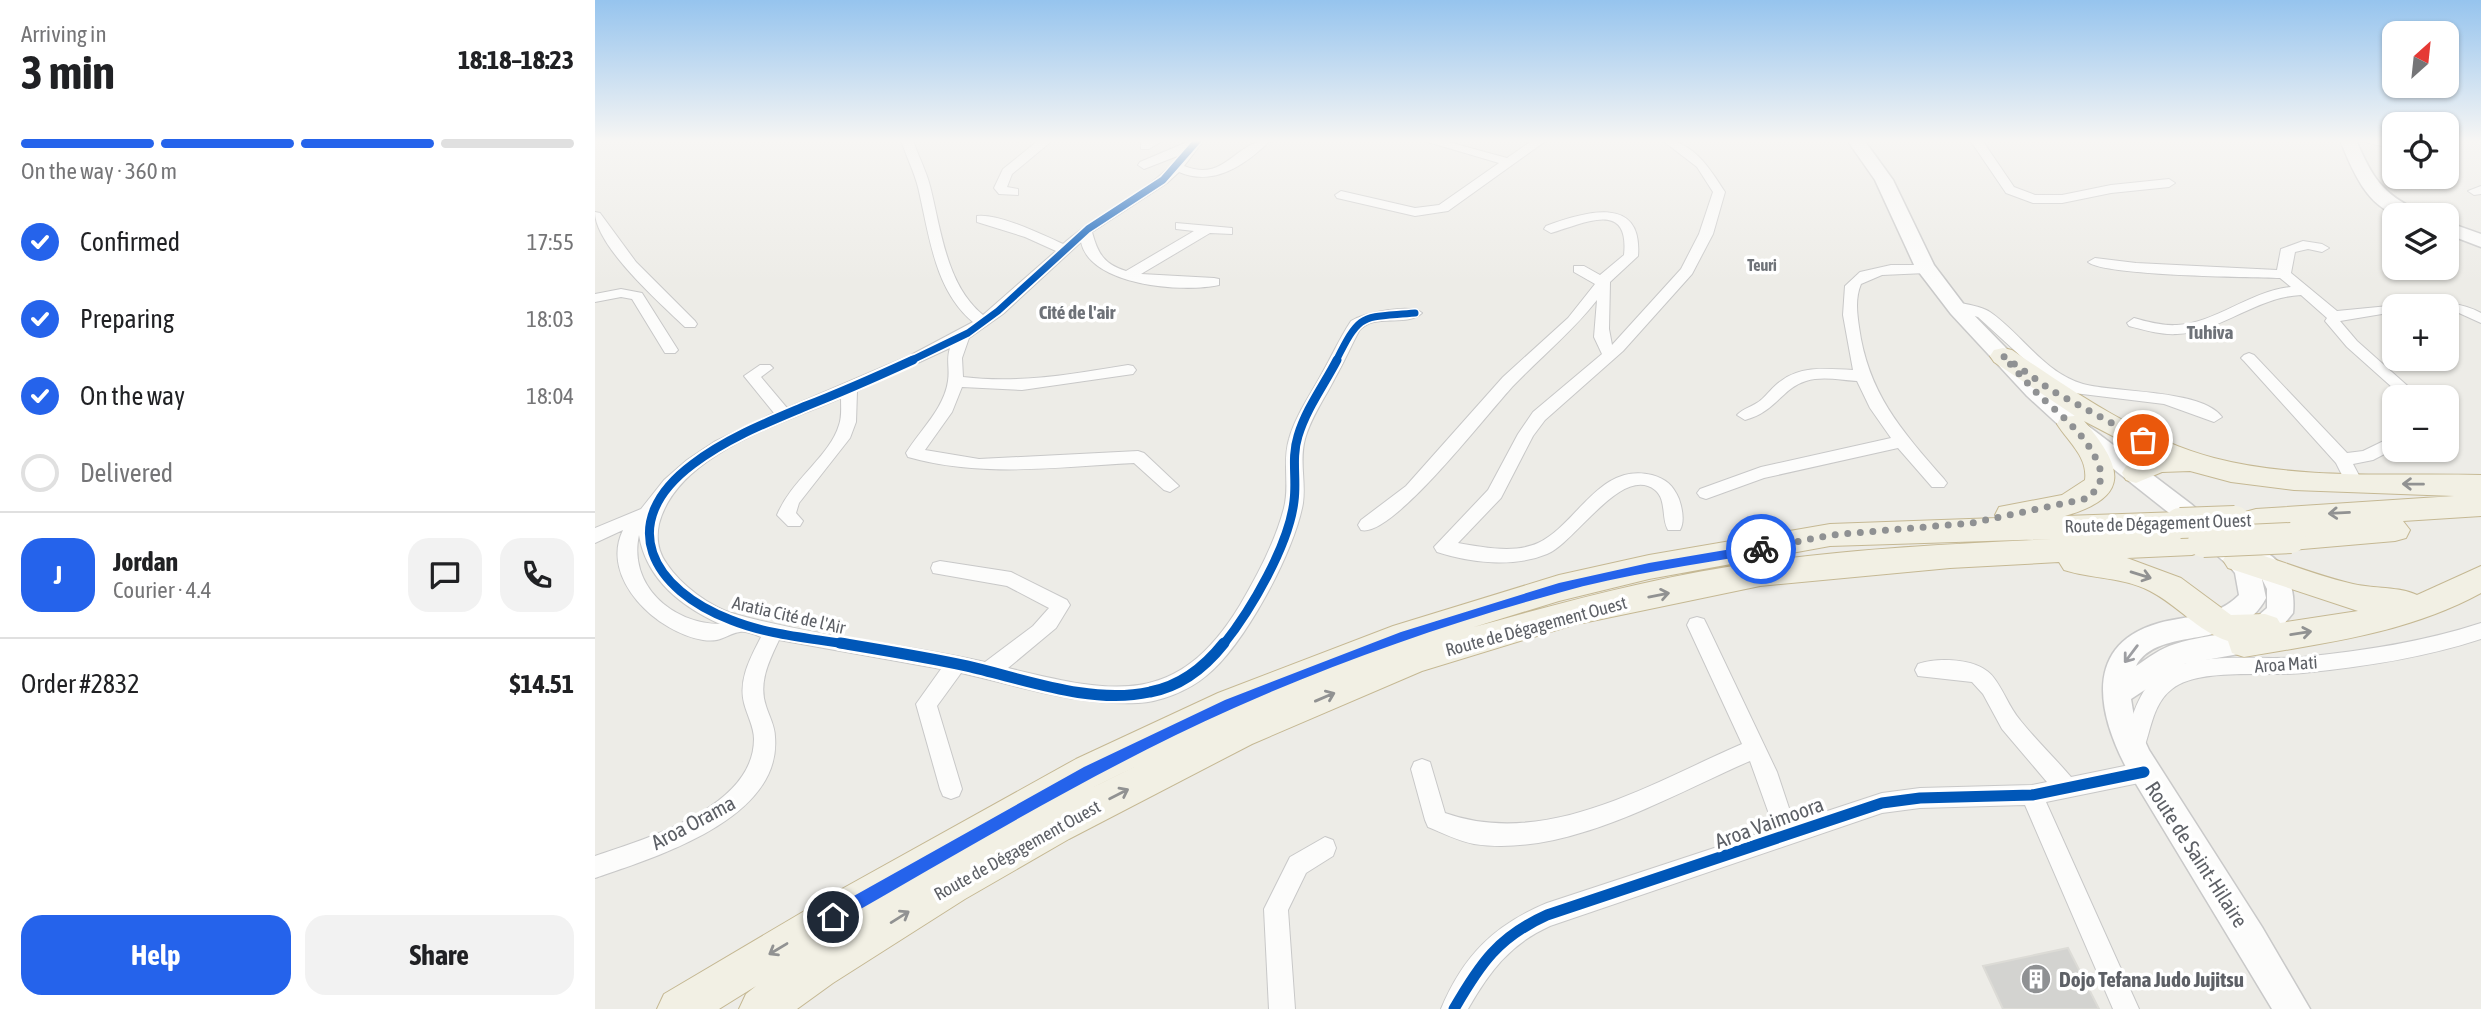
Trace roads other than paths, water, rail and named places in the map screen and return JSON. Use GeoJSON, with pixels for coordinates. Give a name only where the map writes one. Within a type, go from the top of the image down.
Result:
{"type":"FeatureCollection","features":[{"type":"Feature","properties":{"kind":"highway"},"geometry":{"type":"LineString","coordinates":[[2003,356],[2051,390],[2106,421],[2196,463]]}},
{"type":"Feature","properties":{"kind":"highway"},"geometry":{"type":"LineString","coordinates":[[1831,535],[1972,523],[2089,498],[2099,486],[2101,470],[2071,424]]}},
{"type":"Feature","properties":{"kind":"highway"},"geometry":{"type":"LineString","coordinates":[[2141,471],[2165,460],[2256,475],[2348,472],[2481,486]]}},
{"type":"Feature","properties":{"kind":"highway","name":"Route de Dégagement Ouest"},"geometry":{"type":"LineString","coordinates":[[761,1009],[818,968],[940,892],[1055,827],[1239,733],[1414,659],[1573,612],[1761,574],[2001,554],[2191,533],[2256,520],[2481,505]]}},
{"type":"Feature","properties":{"kind":"highway","name":"Route de Dégagement Ouest"},"geometry":{"type":"LineString","coordinates":[[679,1009],[854,904],[1089,771],[1230,704],[1405,636],[1559,588],[1649,567],[1831,535],[2191,533],[2291,538],[2481,523]]}},
{"type":"Feature","properties":{"kind":"highway"},"geometry":{"type":"LineString","coordinates":[[2001,554],[2095,565],[2146,576],[2169,586],[2225,635],[2364,623],[2436,602],[2481,578]]}},
{"type":"Feature","properties":{"kind":"highway"},"geometry":{"type":"LineString","coordinates":[[2253,563],[2346,597],[2389,603],[2436,602]]}},
{"type":"Feature","properties":{"kind":"highway"},"geometry":{"type":"LineString","coordinates":[[2225,635],[2265,627]]}},
{"type":"Feature","properties":{"kind":"main road"},"geometry":{"type":"LineString","coordinates":[[1887,187],[1904,228],[1926,269],[1954,306],[2003,356]]}},
{"type":"Feature","properties":{"kind":"main road"},"geometry":{"type":"LineString","coordinates":[[2370,187],[2389,203]]}},
{"type":"Feature","properties":{"kind":"main road"},"geometry":{"type":"LineString","coordinates":[[2459,233],[2481,241]]}},
{"type":"Feature","properties":{"kind":"main road","name":"Route de Saint-Hilaire"},"geometry":{"type":"LineString","coordinates":[[2003,356],[2035,391],[2071,424],[2141,471]]}},
{"type":"Feature","properties":{"kind":"main road","name":"Route de Saint-Hilaire"},"geometry":{"type":"LineString","coordinates":[[2003,356],[2281,587],[2280,613],[2265,627]]}},
{"type":"Feature","properties":{"kind":"main road","name":"Route de Saint-Hilaire"},"geometry":{"type":"LineString","coordinates":[[2253,563],[2247,570],[2253,598],[2225,635],[2178,654],[2116,693],[2118,714],[2138,760],[2179,822],[2292,1009]]}},
{"type":"Feature","properties":{"kind":"street"},"geometry":{"type":"LineString","coordinates":[[924,187],[943,261],[969,315],[982,322]]}},
{"type":"Feature","properties":{"kind":"street"},"geometry":{"type":"LineString","coordinates":[[1000,187],[1003,191],[1014,192]]}},
{"type":"Feature","properties":{"kind":"street","name":"Aratia Cité de l'Air"},"geometry":{"type":"LineString","coordinates":[[1152,187],[1104,216],[982,322],[963,335],[784,415],[701,456],[675,479],[658,504],[648,533],[650,546],[663,572],[688,597],[727,619],[774,631],[1097,692],[1141,694],[1162,689],[1183,680],[1214,657],[1242,617],[1286,529],[1294,500],[1294,449],[1301,429],[1352,331],[1361,319],[1415,313]]}},
{"type":"Feature","properties":{"kind":"street"},"geometry":{"type":"LineString","coordinates":[[1341,195],[1415,212],[1443,208],[1473,187]]}},
{"type":"Feature","properties":{"kind":"street"},"geometry":{"type":"LineString","coordinates":[[1674,525],[1668,491],[1655,481],[1624,480],[1600,494],[1583,515],[1545,547],[1524,554],[1495,554],[1443,547],[1495,494],[1526,434],[1539,416],[1632,333],[1687,271],[1706,234],[1718,197],[1717,187]]}},
{"type":"Feature","properties":{"kind":"street"},"geometry":{"type":"LineString","coordinates":[[2008,187],[2033,199],[2061,199],[2129,187]]}},
{"type":"Feature","properties":{"kind":"street"},"geometry":{"type":"LineString","coordinates":[[595,216],[631,265],[690,324]]}},
{"type":"Feature","properties":{"kind":"street"},"geometry":{"type":"LineString","coordinates":[[1367,524],[1383,516],[1412,490],[1509,381],[1573,321],[1614,268],[1630,256],[1633,233],[1626,221],[1615,216],[1569,222],[1551,229]]}},
{"type":"Feature","properties":{"kind":"street"},"geometry":{"type":"LineString","coordinates":[[982,219],[1030,234],[1063,249]]}},
{"type":"Feature","properties":{"kind":"street"},"geometry":{"type":"LineString","coordinates":[[1181,226],[1227,231]]}},
{"type":"Feature","properties":{"kind":"street"},"geometry":{"type":"LineString","coordinates":[[1128,276],[1207,229]]}},
{"type":"Feature","properties":{"kind":"street"},"geometry":{"type":"LineString","coordinates":[[1085,231],[1094,259],[1128,276],[1162,281],[1214,282]]}},
{"type":"Feature","properties":{"kind":"street"},"geometry":{"type":"LineString","coordinates":[[2284,274],[2286,252],[2309,246],[2322,248]]}},
{"type":"Feature","properties":{"kind":"street"},"geometry":{"type":"LineString","coordinates":[[2095,262],[2136,267],[2284,274],[2335,316],[2382,310]]}},
{"type":"Feature","properties":{"kind":"street"},"geometry":{"type":"LineString","coordinates":[[1579,269],[1603,282],[1606,293],[1601,340],[1610,354]]}},
{"type":"Feature","properties":{"kind":"street"},"geometry":{"type":"LineString","coordinates":[[1926,269],[1876,272],[1854,282],[1850,313],[1861,376],[1874,404],[1900,442],[1938,483]]}},
{"type":"Feature","properties":{"kind":"street"},"geometry":{"type":"LineString","coordinates":[[2134,323],[2182,330],[2270,296],[2290,290],[2304,291]]}},
{"type":"Feature","properties":{"kind":"street"},"geometry":{"type":"LineString","coordinates":[[595,298],[621,293],[637,296],[670,350]]}},
{"type":"Feature","properties":{"kind":"street"},"geometry":{"type":"LineString","coordinates":[[1954,306],[1983,314],[2041,367],[2080,389],[2165,399],[2196,408],[2214,417]]}},
{"type":"Feature","properties":{"kind":"street"},"geometry":{"type":"LineString","coordinates":[[2459,308],[2481,319]]}},
{"type":"Feature","properties":{"kind":"street"},"geometry":{"type":"LineString","coordinates":[[2335,316],[2332,321],[2340,332],[2399,385]]}},
{"type":"Feature","properties":{"kind":"street"},"geometry":{"type":"LineString","coordinates":[[963,335],[954,358],[956,381],[944,412],[914,453],[940,460],[979,465],[1138,457],[1170,486]]}},
{"type":"Feature","properties":{"kind":"street"},"geometry":{"type":"LineString","coordinates":[[2249,358],[2348,472],[2367,456],[2382,448]]}},
{"type":"Feature","properties":{"kind":"street"},"geometry":{"type":"LineString","coordinates":[[765,368],[752,376],[784,415]]}},
{"type":"Feature","properties":{"kind":"street"},"geometry":{"type":"LineString","coordinates":[[956,381],[992,386],[1034,385],[1128,370]]}},
{"type":"Feature","properties":{"kind":"street"},"geometry":{"type":"LineString","coordinates":[[1745,415],[1761,410],[1782,388],[1809,374],[1861,376]]}},
{"type":"Feature","properties":{"kind":"street"},"geometry":{"type":"LineString","coordinates":[[794,521],[786,515],[790,499],[837,443],[847,425],[849,388]]}},
{"type":"Feature","properties":{"kind":"street"},"geometry":{"type":"LineString","coordinates":[[1706,493],[1785,467],[1900,442]]}},
{"type":"Feature","properties":{"kind":"street","name":"Aratia Cité de l'Air"},"geometry":{"type":"LineString","coordinates":[[595,536],[627,523],[658,504]]}},
{"type":"Feature","properties":{"kind":"street","name":"Aratia Cité de l'Air"},"geometry":{"type":"LineString","coordinates":[[658,504],[638,520],[628,537],[626,560],[632,578],[645,597],[659,611],[694,630],[719,632],[739,622]]}},
{"type":"Feature","properties":{"kind":"street"},"geometry":{"type":"LineString","coordinates":[[940,568],[1011,579],[1060,605],[1059,611],[1033,636],[988,671]]}},
{"type":"Feature","properties":{"kind":"street"},"geometry":{"type":"LineString","coordinates":[[1697,625],[1766,772],[1780,814],[1796,831]]}},
{"type":"Feature","properties":{"kind":"street","name":"Aroa Orama"},"geometry":{"type":"LineString","coordinates":[[595,867],[632,854],[710,818],[748,791],[757,778],[765,752],[766,738],[753,695],[762,655],[774,631]]}},
{"type":"Feature","properties":{"kind":"street","name":"Aroa Mati"},"geometry":{"type":"LineString","coordinates":[[2138,760],[2154,692],[2167,679],[2226,667],[2299,666],[2432,647],[2481,631]]}},
{"type":"Feature","properties":{"kind":"street"},"geometry":{"type":"LineString","coordinates":[[951,789],[926,704],[957,664]]}},
{"type":"Feature","properties":{"kind":"street"},"geometry":{"type":"LineString","coordinates":[[1924,670],[1961,671],[1978,676],[1990,688],[2001,711],[2019,736],[2066,788]]}},
{"type":"Feature","properties":{"kind":"street"},"geometry":{"type":"LineString","coordinates":[[1422,769],[1436,820],[1452,829],[1483,834],[1518,833],[1586,822],[1755,749]]}},
{"type":"Feature","properties":{"kind":"street","name":"Aroa Vaimoora"},"geometry":{"type":"LineString","coordinates":[[1454,1009],[1475,971],[1493,947],[1528,923],[1855,811],[1904,799],[2032,795],[2066,788],[2138,760]]}},
{"type":"Feature","properties":{"kind":"street"},"geometry":{"type":"LineString","coordinates":[[2032,795],[2126,1009]]}},
{"type":"Feature","properties":{"kind":"street"},"geometry":{"type":"LineString","coordinates":[[1282,1009],[1276,909],[1298,865],[1325,848]]}},
{"type":"Feature","properties":{"kind":"place","name":"Dojo Tefana Judo Jujitsu"},"geometry":{"type":"Point","coordinates":[2036,979]}},
{"type":"Feature","properties":{"kind":"district","name":"Teuri"},"geometry":{"type":"Point","coordinates":[1762,265]}},
{"type":"Feature","properties":{"kind":"district","name":"Cité de l'air"},"geometry":{"type":"Point","coordinates":[1077,312]}},
{"type":"Feature","properties":{"kind":"district","name":"Tuhiva"},"geometry":{"type":"Point","coordinates":[2210,332]}}]}
